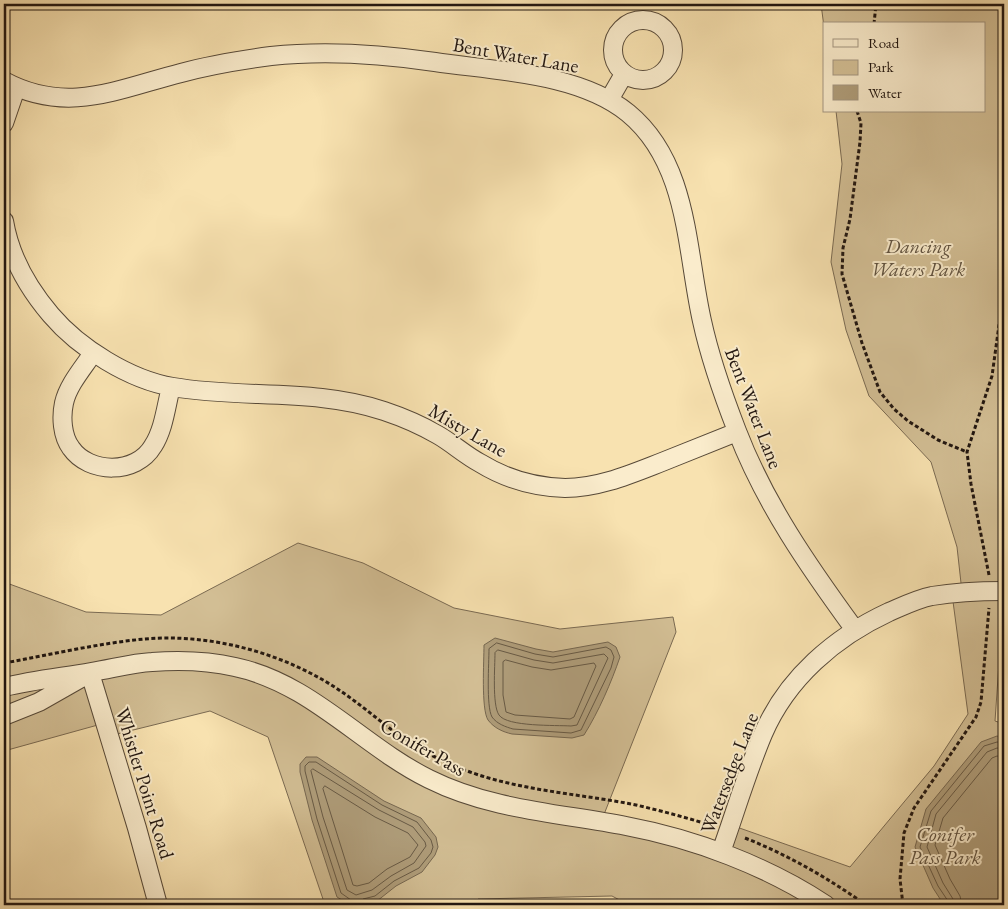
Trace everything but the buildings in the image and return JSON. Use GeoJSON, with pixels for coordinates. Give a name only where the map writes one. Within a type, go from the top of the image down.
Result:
{"type":"FeatureCollection","features":[{"type":"Feature","properties":{"kind":"street","name":"Bent Water Lane"},"geometry":{"type":"LineString","coordinates":[[10,84],[40,94],[67,98],[92,97],[114,93],[181,73],[227,63],[272,56],[331,53],[399,57],[540,77],[581,87],[609,100],[628,113],[649,134],[665,158],[675,183],[682,211],[702,322],[716,372],[737,432],[763,490],[806,560],[855,630]]}},
{"type":"Feature","properties":{"kind":"street"},"geometry":{"type":"LineString","coordinates":[[609,100],[624,74]]}},
{"type":"Feature","properties":{"kind":"street"},"geometry":{"type":"LineString","coordinates":[[4,123],[10,84]]}},
{"type":"Feature","properties":{"kind":"street","name":"Misty Lane"},"geometry":{"type":"LineString","coordinates":[[4,221],[15,260],[35,296],[57,322],[93,353],[130,374],[171,387],[203,391],[314,397],[383,410],[438,435],[479,463],[504,476],[533,485],[565,488],[593,485],[619,479],[737,432]]}},
{"type":"Feature","properties":{"kind":"street"},"geometry":{"type":"LineString","coordinates":[[93,353],[68,392],[64,403],[64,433],[71,448],[84,460],[99,466],[114,468],[130,465],[142,458],[153,448],[158,436],[171,387]]}},
{"type":"Feature","properties":{"kind":"street","name":"Watersedge Lane"},"geometry":{"type":"LineString","coordinates":[[721,852],[764,733],[781,701],[803,672],[834,644],[855,630],[908,604],[931,596],[997,591]]}},
{"type":"Feature","properties":{"kind":"street","name":"Conifer Pass"},"geometry":{"type":"LineString","coordinates":[[4,687],[32,680],[150,662],[195,662],[236,667],[292,688],[330,712],[395,760],[428,779],[462,794],[530,811],[627,826],[670,836],[721,852],[774,876],[826,905]]}},
{"type":"Feature","properties":{"kind":"street","name":"Conifer Pass"},"geometry":{"type":"LineString","coordinates":[[4,716],[39,702],[90,672]]}},
{"type":"Feature","properties":{"kind":"street","name":"Whistler Point Road"},"geometry":{"type":"LineString","coordinates":[[90,672],[158,905]]}},
{"type":"Feature","properties":{"kind":"path"},"geometry":{"type":"LineString","coordinates":[[874,22],[876,4]]}},
{"type":"Feature","properties":{"kind":"path"},"geometry":{"type":"LineString","coordinates":[[858,112],[860,142],[850,219],[843,248],[842,274],[862,344],[880,392],[894,409],[908,421],[938,440],[967,452]]}},
{"type":"Feature","properties":{"kind":"path"},"geometry":{"type":"LineString","coordinates":[[903,905],[900,879],[904,833],[914,808],[968,730],[976,717],[981,702],[997,591],[989,571],[971,484],[967,452],[992,376],[999,325],[1004,317]]}},
{"type":"Feature","properties":{"kind":"path"},"geometry":{"type":"LineString","coordinates":[[4,663],[146,639],[192,639],[238,646],[275,658],[311,674],[342,692],[407,741],[437,758],[470,772],[499,781],[637,806],[728,831],[774,849],[838,885],[866,905]]}},
{"type":"Feature","properties":{"kind":"green space"},"geometry":{"type":"Polygon","coordinates":[[[821,4],[1004,4],[1004,591],[995,721],[1004,724],[1004,905],[629,905],[612,896],[478,899],[472,905],[325,905],[268,737],[210,711],[109,736],[105,723],[4,751],[4,582],[86,612],[161,615],[298,543],[363,563],[454,608],[560,629],[673,617],[676,632],[601,822],[721,852],[731,825],[850,867],[934,766],[968,714],[952,594],[962,592],[957,547],[931,462],[869,396],[846,330],[831,262],[842,164],[836,112],[986,112],[986,22],[823,22],[821,4]]]}},
{"type":"Feature","properties":{"kind":"water"},"geometry":{"type":"Polygon","coordinates":[[[495,638],[553,652],[608,642],[616,647],[620,657],[600,707],[584,735],[572,738],[512,734],[490,723],[484,706],[484,645],[495,638]]]}},
{"type":"Feature","properties":{"kind":"water"},"geometry":{"type":"Polygon","coordinates":[[[997,736],[1004,738],[1004,905],[944,905],[933,888],[915,847],[926,809],[981,742],[997,736]]]}},
{"type":"Feature","properties":{"kind":"water"},"geometry":{"type":"Polygon","coordinates":[[[306,757],[317,757],[384,801],[421,818],[436,837],[438,847],[435,855],[422,872],[396,886],[377,901],[347,903],[337,897],[312,820],[300,772],[300,764],[306,757]]]}},
{"type":"Feature","properties":{"kind":"park label","name":"Dancing Waters Park"},"geometry":{"type":"Point","coordinates":[918,258]}},
{"type":"Feature","properties":{"kind":"park label","name":"Conifer Pass Park"},"geometry":{"type":"Point","coordinates":[945,846]}}]}
